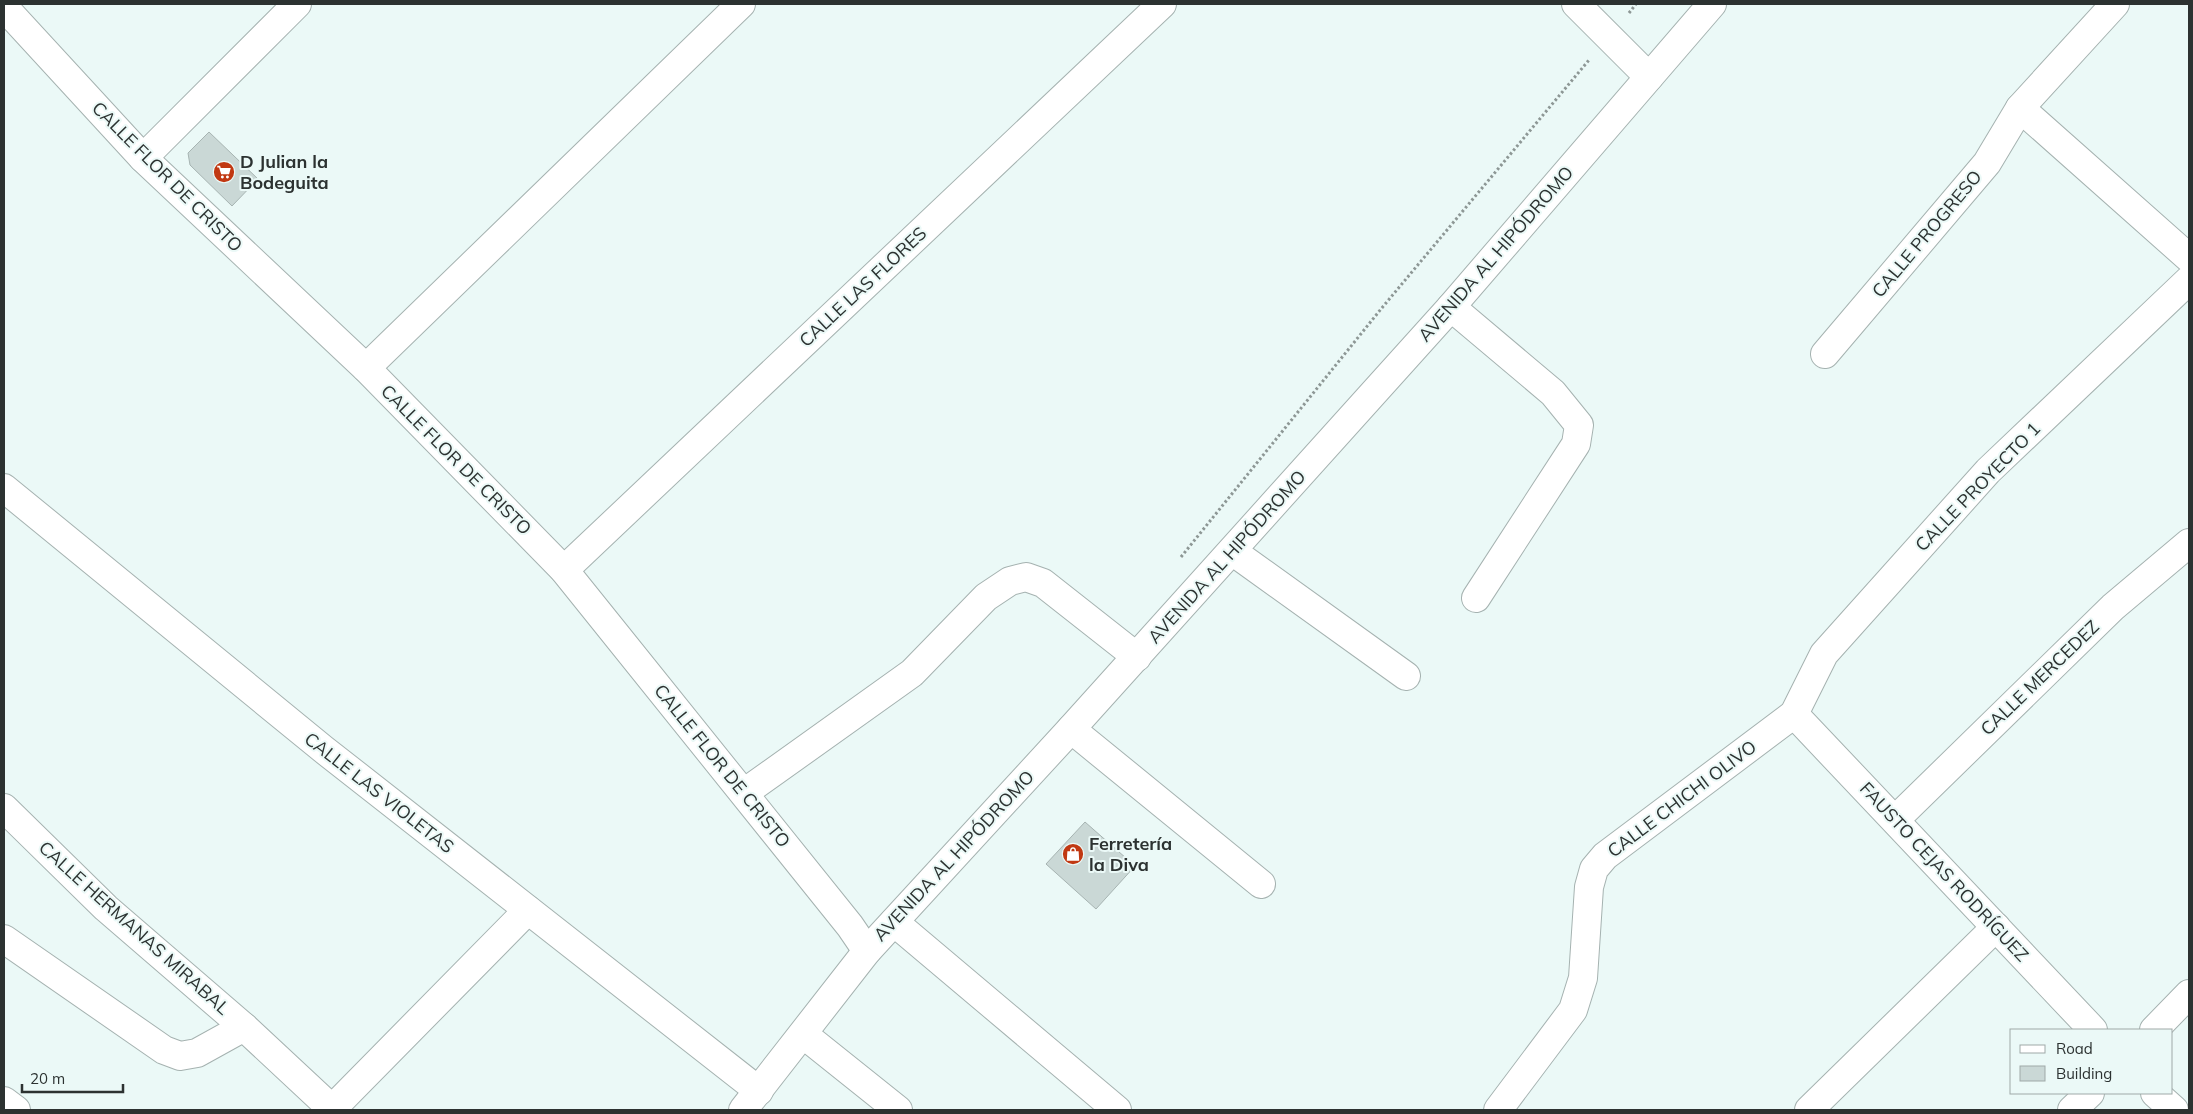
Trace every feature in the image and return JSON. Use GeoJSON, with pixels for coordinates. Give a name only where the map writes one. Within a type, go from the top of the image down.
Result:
{"type":"FeatureCollection","features":[{"type":"Feature","properties":{"kind":"street"},"geometry":{"type":"LineString","coordinates":[[143,158],[297,4]]}},
{"type":"Feature","properties":{"kind":"street"},"geometry":{"type":"LineString","coordinates":[[366,368],[741,4]]}},
{"type":"Feature","properties":{"kind":"street","name":"CALLE LAS FLORES"},"geometry":{"type":"LineString","coordinates":[[564,570],[1162,4]]}},
{"type":"Feature","properties":{"kind":"street"},"geometry":{"type":"LineString","coordinates":[[1576,4],[1649,77]]}},
{"type":"Feature","properties":{"kind":"street","name":"AVENIDA AL HIPÓDROMO"},"geometry":{"type":"LineString","coordinates":[[751,1100],[867,951],[1071,729],[1451,307],[1712,4]]}},
{"type":"Feature","properties":{"kind":"street","name":"CALLE PROGRESO"},"geometry":{"type":"LineString","coordinates":[[1825,354],[1988,163],[2020,108],[2115,4]]}},
{"type":"Feature","properties":{"kind":"street","name":"CALLE FLOR DE CRISTO"},"geometry":{"type":"LineString","coordinates":[[4,7],[143,158],[366,368],[564,570],[850,926],[867,951]]}},
{"type":"Feature","properties":{"kind":"street"},"geometry":{"type":"LineString","coordinates":[[2020,108],[2189,258]]}},
{"type":"Feature","properties":{"kind":"street","name":"CALLE PROYECTO 1"},"geometry":{"type":"LineString","coordinates":[[1794,714],[1824,654],[1988,471],[2189,280]]}},
{"type":"Feature","properties":{"kind":"street"},"geometry":{"type":"LineString","coordinates":[[1451,307],[1553,393],[1579,425],[1576,444],[1476,598]]}},
{"type":"Feature","properties":{"kind":"street","name":"CALLE LAS VIOLETAS"},"geometry":{"type":"LineString","coordinates":[[4,488],[323,749],[528,910],[751,1100]]}},
{"type":"Feature","properties":{"kind":"street","name":"CALLE MERCEDEZ"},"geometry":{"type":"LineString","coordinates":[[1896,819],[2112,607],[2189,543]]}},
{"type":"Feature","properties":{"kind":"street"},"geometry":{"type":"LineString","coordinates":[[1232,551],[1406,676]]}},
{"type":"Feature","properties":{"kind":"street"},"geometry":{"type":"LineString","coordinates":[[744,793],[912,673],[986,597],[1010,581],[1026,577],[1043,583],[1137,656]]}},
{"type":"Feature","properties":{"kind":"street","name":"FAUSTO CEJAS RODRÍGUEZ"},"geometry":{"type":"LineString","coordinates":[[1794,714],[1896,819],[2092,1029]]}},
{"type":"Feature","properties":{"kind":"street","name":"CALLE CHICHI OLIVO"},"geometry":{"type":"LineString","coordinates":[[1498,1110],[1573,1010],[1584,978],[1589,887],[1594,869],[1605,856],[1794,714]]}},
{"type":"Feature","properties":{"kind":"street"},"geometry":{"type":"LineString","coordinates":[[1071,729],[1261,884]]}},
{"type":"Feature","properties":{"kind":"street","name":"CALLE HERMANAS MIRABAL"},"geometry":{"type":"LineString","coordinates":[[4,808],[106,908],[244,1027],[332,1109]]}},
{"type":"Feature","properties":{"kind":"street"},"geometry":{"type":"LineString","coordinates":[[332,1109],[528,910]]}},
{"type":"Feature","properties":{"kind":"street"},"geometry":{"type":"LineString","coordinates":[[894,922],[1117,1110]]}},
{"type":"Feature","properties":{"kind":"street"},"geometry":{"type":"LineString","coordinates":[[1809,1110],[1996,927]]}},
{"type":"Feature","properties":{"kind":"street"},"geometry":{"type":"LineString","coordinates":[[4,939],[164,1050],[180,1056],[197,1054],[244,1027]]}},
{"type":"Feature","properties":{"kind":"street"},"geometry":{"type":"LineString","coordinates":[[2155,1029],[2189,994]]}},
{"type":"Feature","properties":{"kind":"street"},"geometry":{"type":"LineString","coordinates":[[803,1034],[898,1110]]}},
{"type":"Feature","properties":{"kind":"street"},"geometry":{"type":"LineString","coordinates":[[2072,1110],[2089,1094]]}},
{"type":"Feature","properties":{"kind":"street"},"geometry":{"type":"LineString","coordinates":[[2156,1094],[2174,1110]]}},
{"type":"Feature","properties":{"kind":"street"},"geometry":{"type":"LineString","coordinates":[[4,1101],[16,1110]]}},
{"type":"Feature","properties":{"kind":"path"},"geometry":{"type":"LineString","coordinates":[[1176,562],[1387,302],[1608,37]]}},
{"type":"Feature","properties":{"kind":"building","name":"D Julian la Bodeguita"},"geometry":{"type":"Polygon","coordinates":[[[209,132],[258,179],[232,206],[190,165],[188,153],[209,132]]]}},
{"type":"Feature","properties":{"kind":"building"},"geometry":{"type":"Polygon","coordinates":[[[1085,822],[1135,866],[1096,909],[1046,864],[1085,822]]]}},
{"type":"Feature","properties":{"kind":"place","name":"D Julian la Bodeguita"},"geometry":{"type":"Point","coordinates":[224,172]}},
{"type":"Feature","properties":{"kind":"place","name":"Ferretería la Diva"},"geometry":{"type":"Point","coordinates":[1073,854]}}]}
